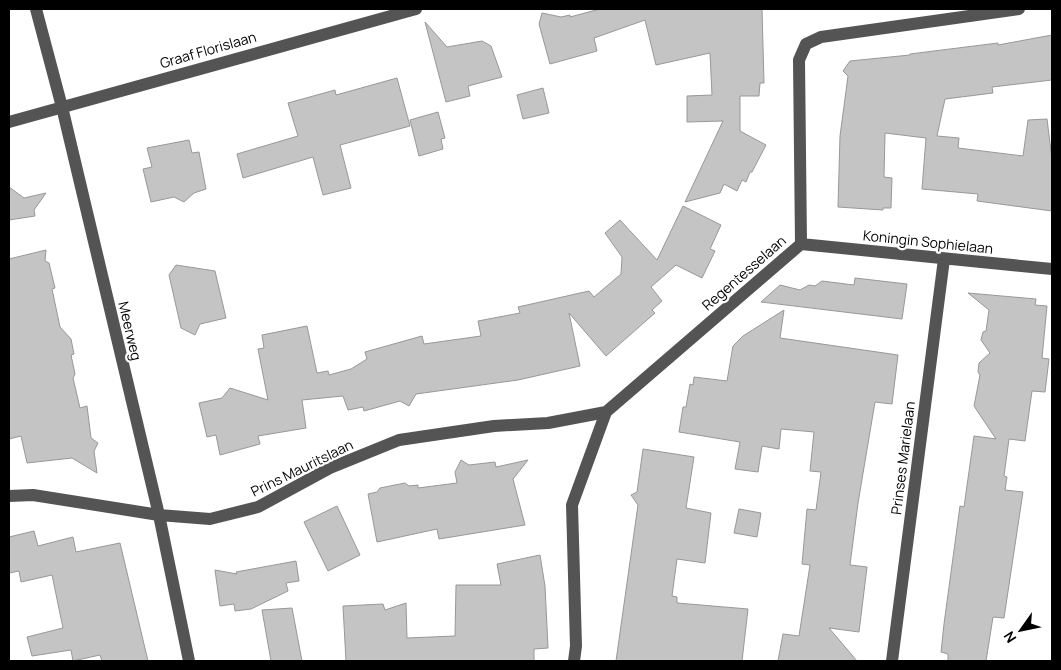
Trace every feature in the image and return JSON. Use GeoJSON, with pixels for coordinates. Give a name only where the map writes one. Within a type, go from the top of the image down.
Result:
{"type":"FeatureCollection","features":[{"type":"Feature","properties":{"kind":"street","name":"Meerweg"},"geometry":{"type":"LineString","coordinates":[[36,9],[62,107],[159,515],[189,661]]}},
{"type":"Feature","properties":{"kind":"street","name":"Graaf Florislaan"},"geometry":{"type":"LineString","coordinates":[[9,122],[416,9]]}},
{"type":"Feature","properties":{"kind":"street","name":"Regentesselaan"},"geometry":{"type":"LineString","coordinates":[[574,661],[576,646],[572,505],[606,412],[801,244],[799,60],[806,44],[822,36],[1020,9]]}},
{"type":"Feature","properties":{"kind":"street","name":"Koningin Sophielaan"},"geometry":{"type":"LineString","coordinates":[[801,244],[1052,269]]}},
{"type":"Feature","properties":{"kind":"street","name":"Prinses Marielaan"},"geometry":{"type":"LineString","coordinates":[[892,661],[944,258]]}},
{"type":"Feature","properties":{"kind":"street","name":"Prins Mauritslaan"},"geometry":{"type":"LineString","coordinates":[[9,496],[33,495],[159,515],[210,519],[258,507],[330,468],[399,440],[494,426],[548,423],[606,412]]}},
{"type":"Feature","properties":{"kind":"building"},"geometry":{"type":"Polygon","coordinates":[[[600,9],[762,9],[764,83],[760,83],[759,96],[740,96],[740,131],[766,145],[746,182],[742,180],[737,191],[724,184],[720,193],[685,202],[723,121],[687,122],[687,96],[712,95],[710,53],[656,65],[645,20],[594,38],[597,51],[550,64],[539,24],[542,13],[561,17],[570,15],[570,17],[600,9]]]}},
{"type":"Feature","properties":{"kind":"building"},"geometry":{"type":"Polygon","coordinates":[[[425,22],[447,47],[482,41],[491,46],[502,77],[468,86],[470,96],[446,102],[425,22]]]}},
{"type":"Feature","properties":{"kind":"building"},"geometry":{"type":"Polygon","coordinates":[[[1052,35],[1052,80],[992,87],[993,93],[945,99],[937,136],[959,138],[958,148],[1023,156],[1028,120],[1047,119],[1052,159],[1052,211],[977,201],[978,194],[922,189],[926,138],[885,133],[884,177],[892,178],[891,208],[883,208],[883,210],[838,207],[840,136],[848,76],[843,71],[850,61],[998,43],[998,45],[1052,35]]]}},
{"type":"Feature","properties":{"kind":"building"},"geometry":{"type":"Polygon","coordinates":[[[397,78],[410,126],[340,145],[351,188],[323,195],[313,157],[243,178],[237,154],[298,136],[288,103],[335,90],[336,95],[397,78]]]}},
{"type":"Feature","properties":{"kind":"building"},"geometry":{"type":"Polygon","coordinates":[[[543,88],[549,113],[523,119],[517,95],[543,88]]]}},
{"type":"Feature","properties":{"kind":"building"},"geometry":{"type":"Polygon","coordinates":[[[438,112],[445,138],[441,139],[443,149],[419,156],[410,120],[438,112]]]}},
{"type":"Feature","properties":{"kind":"building"},"geometry":{"type":"Polygon","coordinates":[[[189,140],[192,153],[199,152],[206,189],[194,193],[184,202],[174,197],[151,202],[143,169],[152,167],[147,148],[189,140]]]}},
{"type":"Feature","properties":{"kind":"building"},"geometry":{"type":"Polygon","coordinates":[[[9,187],[24,198],[46,193],[34,210],[35,216],[9,220],[9,187]]]}},
{"type":"Feature","properties":{"kind":"building"},"geometry":{"type":"Polygon","coordinates":[[[683,206],[721,225],[710,249],[715,251],[702,278],[676,265],[651,287],[662,301],[652,310],[655,313],[606,356],[569,313],[580,366],[518,380],[416,394],[409,406],[400,401],[364,411],[363,407],[348,410],[343,396],[302,400],[306,428],[258,436],[260,444],[220,455],[216,435],[207,437],[199,403],[222,398],[230,388],[268,400],[258,349],[264,348],[262,335],[307,326],[317,373],[328,371],[329,375],[351,369],[367,359],[365,352],[422,336],[424,344],[481,336],[478,321],[520,313],[518,307],[589,291],[594,297],[621,274],[622,257],[605,233],[620,220],[657,260],[683,206]]]}},
{"type":"Feature","properties":{"kind":"building"},"geometry":{"type":"Polygon","coordinates":[[[46,250],[45,261],[49,263],[55,288],[52,289],[60,327],[71,339],[74,354],[71,355],[75,374],[73,378],[80,408],[87,406],[91,438],[98,443],[94,451],[97,473],[72,458],[27,463],[21,436],[9,439],[9,259],[46,250]]]}},
{"type":"Feature","properties":{"kind":"building"},"geometry":{"type":"Polygon","coordinates":[[[176,265],[215,271],[226,318],[200,324],[195,335],[181,328],[169,275],[176,265]]]}},
{"type":"Feature","properties":{"kind":"building"},"geometry":{"type":"Polygon","coordinates":[[[855,278],[907,284],[902,319],[761,302],[780,285],[800,290],[809,285],[815,286],[822,281],[854,285],[855,278]]]}},
{"type":"Feature","properties":{"kind":"building"},"geometry":{"type":"Polygon","coordinates":[[[968,293],[1036,299],[1035,305],[1047,306],[1042,358],[1049,359],[1045,392],[1032,391],[1025,441],[1009,439],[1004,476],[1007,477],[1005,490],[1023,492],[1004,618],[993,617],[986,661],[948,661],[948,654],[941,652],[944,624],[960,506],[964,507],[974,436],[996,439],[974,406],[980,375],[978,372],[979,363],[990,353],[981,340],[983,332],[986,331],[989,310],[968,293]]]}},
{"type":"Feature","properties":{"kind":"building"},"geometry":{"type":"Polygon","coordinates":[[[784,310],[780,338],[898,355],[892,404],[875,402],[858,503],[850,565],[867,567],[859,632],[829,628],[857,661],[778,661],[783,634],[799,636],[810,565],[802,564],[807,509],[816,510],[821,472],[810,471],[814,432],[781,429],[779,449],[762,446],[758,472],[735,469],[740,442],[679,432],[683,407],[686,407],[690,384],[693,385],[694,377],[727,381],[733,346],[743,336],[784,310]]]}},
{"type":"Feature","properties":{"kind":"building"},"geometry":{"type":"Polygon","coordinates":[[[643,449],[694,457],[686,508],[711,513],[705,563],[677,559],[672,596],[677,597],[677,603],[748,609],[742,661],[616,661],[638,505],[631,495],[637,492],[643,449]]]}},
{"type":"Feature","properties":{"kind":"building"},"geometry":{"type":"Polygon","coordinates":[[[461,460],[469,465],[495,462],[496,467],[528,460],[513,479],[525,525],[439,539],[437,529],[377,542],[368,494],[377,492],[380,488],[405,483],[409,486],[418,485],[418,488],[457,483],[455,472],[461,460]]]}},
{"type":"Feature","properties":{"kind":"building"},"geometry":{"type":"Polygon","coordinates":[[[337,506],[360,555],[328,571],[304,522],[337,506]]]}},
{"type":"Feature","properties":{"kind":"building"},"geometry":{"type":"Polygon","coordinates":[[[739,509],[761,513],[757,537],[734,533],[739,509]]]}},
{"type":"Feature","properties":{"kind":"building"},"geometry":{"type":"Polygon","coordinates":[[[34,531],[38,546],[73,537],[76,552],[120,543],[148,661],[102,661],[100,655],[73,661],[71,650],[32,656],[27,637],[63,628],[52,575],[21,582],[19,571],[9,573],[9,537],[34,531]]]}},
{"type":"Feature","properties":{"kind":"building"},"geometry":{"type":"Polygon","coordinates":[[[540,555],[545,586],[548,648],[534,649],[534,661],[346,661],[343,606],[383,604],[385,610],[406,603],[407,638],[455,636],[456,585],[501,585],[497,564],[540,555]]]}},
{"type":"Feature","properties":{"kind":"building"},"geometry":{"type":"Polygon","coordinates":[[[296,561],[299,581],[286,583],[288,591],[251,609],[235,611],[234,604],[220,606],[215,570],[237,574],[236,572],[296,561]]]}},
{"type":"Feature","properties":{"kind":"building"},"geometry":{"type":"Polygon","coordinates":[[[292,608],[302,661],[271,661],[262,610],[292,608]]]}}]}
